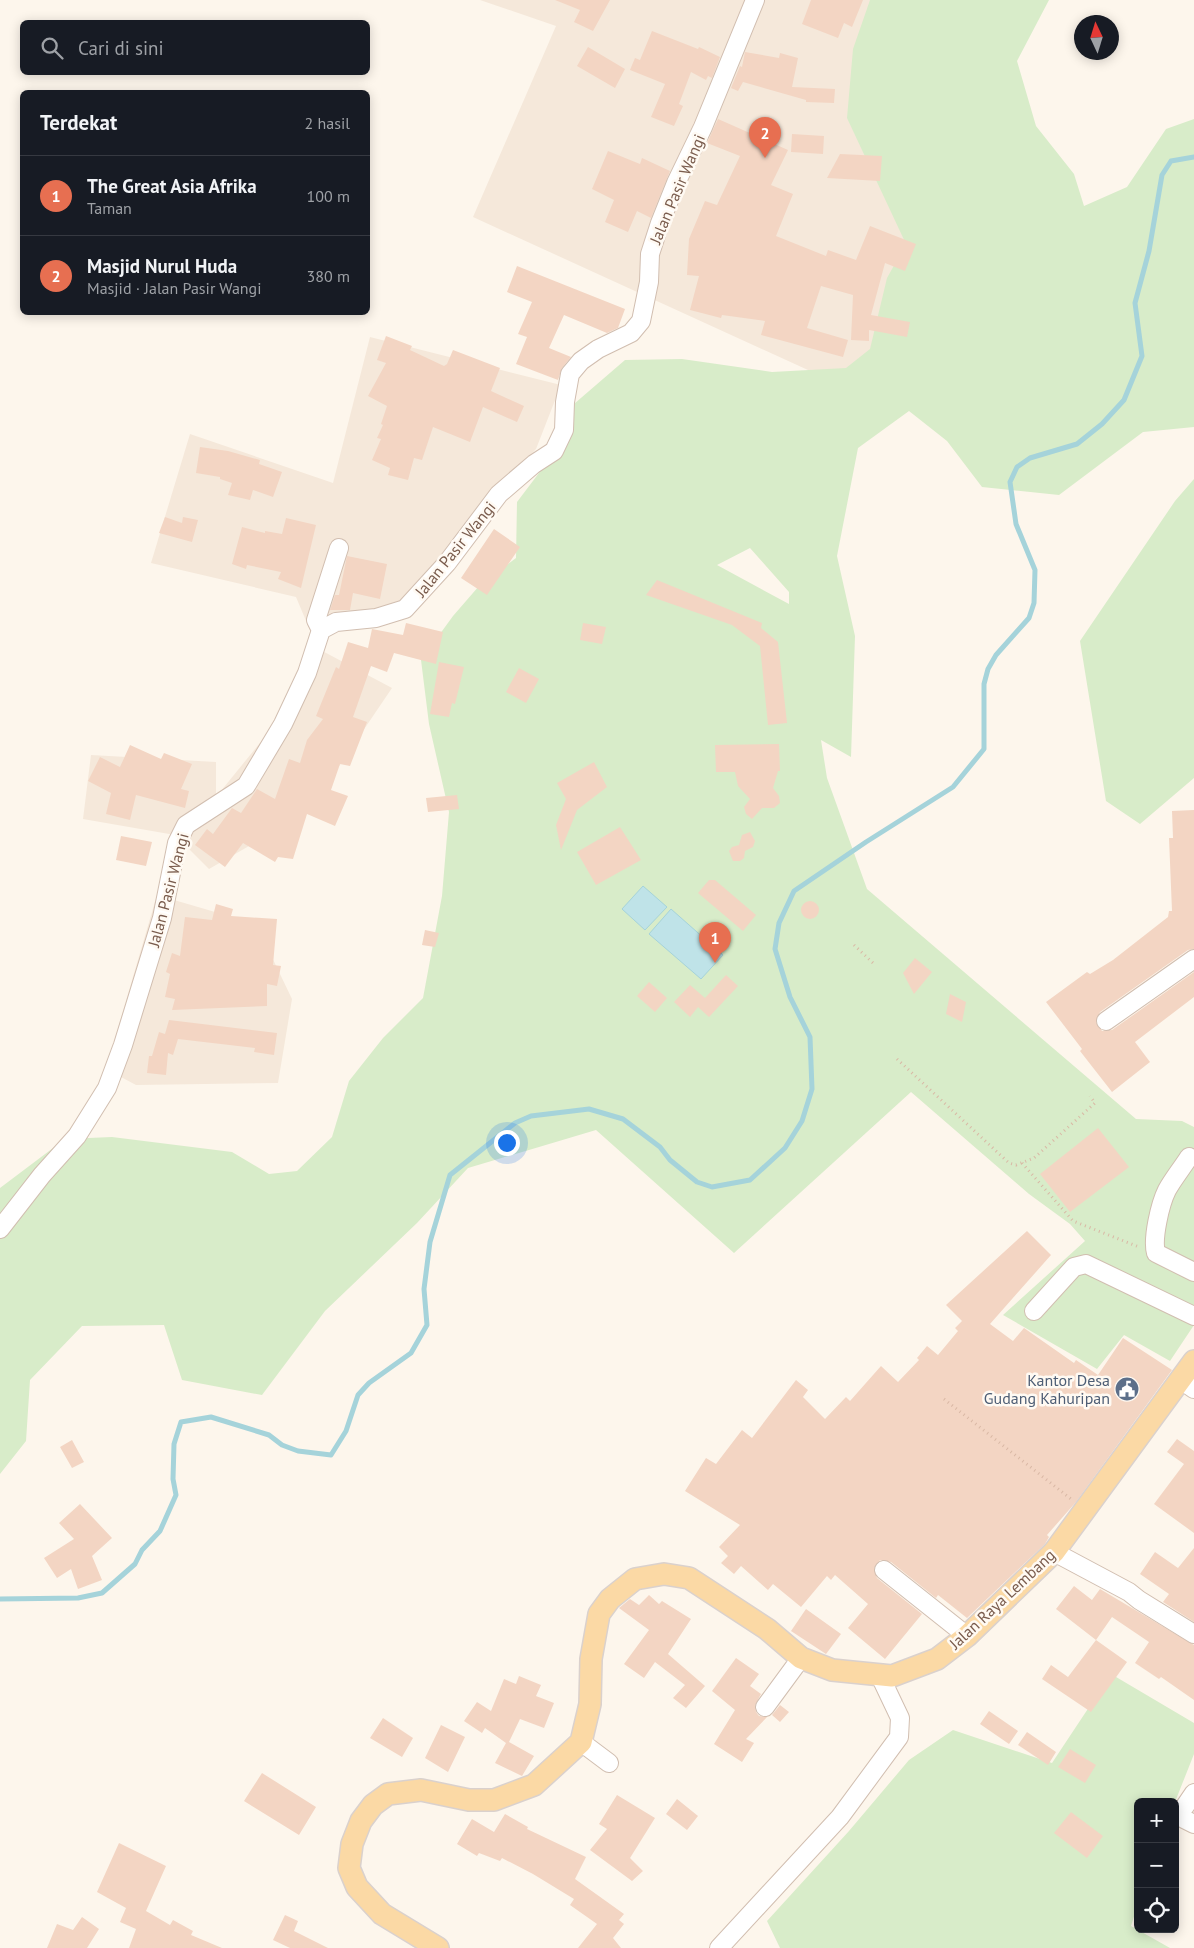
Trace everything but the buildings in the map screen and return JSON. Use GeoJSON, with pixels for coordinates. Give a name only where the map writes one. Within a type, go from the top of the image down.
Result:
{"type":"FeatureCollection","features":[{"type":"Feature","properties":{"kind":"main road","name":"Jalan Raya Lembang"},"geometry":{"type":"LineString","coordinates":[[581,1742],[590,1704],[591,1659],[599,1614],[610,1599],[635,1580],[664,1574],[689,1578],[768,1629],[801,1658],[832,1670],[892,1676],[937,1659],[967,1636],[1054,1552],[1083,1509],[1188,1384],[1194,1360]]}},
{"type":"Feature","properties":{"kind":"main road"},"geometry":{"type":"LineString","coordinates":[[438,1948],[382,1914],[357,1887],[349,1868],[352,1844],[361,1821],[373,1805],[388,1794],[421,1790],[469,1800],[494,1800],[534,1785],[581,1742]]}},
{"type":"Feature","properties":{"kind":"street","name":"Jalan Pasir Wangi"},"geometry":{"type":"LineString","coordinates":[[0,1229],[42,1175],[77,1136],[106,1088],[123,1045],[162,918],[177,843],[181,834],[186,825],[246,786],[283,724],[306,673],[321,630],[336,622],[376,618],[405,609],[447,563],[499,494],[534,464],[554,451],[564,430],[565,402],[570,374],[586,357],[598,348],[631,333],[641,321],[649,282],[650,254],[660,223],[703,127],[755,0]]}},
{"type":"Feature","properties":{"kind":"street"},"geometry":{"type":"LineString","coordinates":[[321,630],[316,620],[339,548]]}},
{"type":"Feature","properties":{"kind":"street"},"geometry":{"type":"LineString","coordinates":[[1106,1021],[1194,959]]}},
{"type":"Feature","properties":{"kind":"street"},"geometry":{"type":"LineString","coordinates":[[1189,1157],[1166,1192],[1155,1238],[1156,1253],[1194,1272]]}},
{"type":"Feature","properties":{"kind":"street"},"geometry":{"type":"LineString","coordinates":[[1034,1311],[1074,1267],[1086,1264],[1194,1316]]}},
{"type":"Feature","properties":{"kind":"street"},"geometry":{"type":"LineString","coordinates":[[1054,1552],[1129,1592],[1194,1634]]}},
{"type":"Feature","properties":{"kind":"street"},"geometry":{"type":"LineString","coordinates":[[884,1570],[967,1636]]}},
{"type":"Feature","properties":{"kind":"street"},"geometry":{"type":"LineString","coordinates":[[765,1707],[801,1658]]}},
{"type":"Feature","properties":{"kind":"street"},"geometry":{"type":"LineString","coordinates":[[719,1948],[840,1818],[899,1737],[900,1718],[880,1676]]}},
{"type":"Feature","properties":{"kind":"street"},"geometry":{"type":"LineString","coordinates":[[581,1742],[610,1763]]}},
{"type":"Feature","properties":{"kind":"street"},"geometry":{"type":"LineString","coordinates":[[1194,1793],[1180,1812],[1184,1820],[1194,1824]]}},
{"type":"Feature","properties":{"kind":"path"},"geometry":{"type":"LineString","coordinates":[[854,945],[873,963]]}},
{"type":"Feature","properties":{"kind":"path"},"geometry":{"type":"LineString","coordinates":[[898,1060],[1009,1163],[1016,1165],[1034,1158],[1096,1102],[1090,1096]]}},
{"type":"Feature","properties":{"kind":"path"},"geometry":{"type":"LineString","coordinates":[[1022,1163],[1073,1222],[1156,1253]]}},
{"type":"Feature","properties":{"kind":"path"},"geometry":{"type":"LineString","coordinates":[[944,1399],[1083,1509]]}},
{"type":"Feature","properties":{"kind":"shaded area"},"geometry":{"type":"Polygon","coordinates":[[[480,0],[904,0],[954,271],[878,402],[473,217],[556,26],[480,0]]]}},
{"type":"Feature","properties":{"kind":"shaded area"},"geometry":{"type":"Polygon","coordinates":[[[370,337],[561,385],[536,449],[497,490],[433,575],[386,613],[312,635],[296,597],[151,563],[190,434],[333,483],[370,337]]]}},
{"type":"Feature","properties":{"kind":"shaded area"},"geometry":{"type":"Polygon","coordinates":[[[313,646],[392,688],[308,812],[209,869],[175,835],[83,819],[91,755],[216,762],[216,797],[268,733],[313,646]]]}},
{"type":"Feature","properties":{"kind":"shaded area"},"geometry":{"type":"Polygon","coordinates":[[[157,895],[256,924],[292,999],[278,1083],[136,1085],[106,1069],[157,895]]]}},
{"type":"Feature","properties":{"kind":"green space"},"geometry":{"type":"Polygon","coordinates":[[[870,0],[1049,0],[1017,61],[1036,126],[1074,174],[1084,206],[1127,187],[1166,129],[1194,119],[1194,427],[1143,432],[1059,495],[982,487],[947,441],[909,411],[858,448],[837,556],[855,636],[851,757],[821,740],[827,778],[867,889],[1136,1119],[1182,1121],[1194,1127],[1194,1325],[1170,1361],[1124,1335],[1097,1369],[1003,1315],[1085,1241],[1070,1224],[1029,1194],[911,1092],[734,1253],[596,1130],[468,1168],[417,1223],[325,1311],[262,1395],[182,1380],[164,1325],[82,1326],[30,1380],[26,1441],[0,1474],[0,1188],[65,1139],[112,1137],[232,1152],[269,1174],[297,1171],[332,1137],[349,1081],[383,1038],[423,998],[442,896],[449,812],[429,724],[421,660],[453,616],[479,586],[516,558],[517,502],[542,469],[567,410],[625,360],[682,359],[772,372],[846,368],[870,349],[887,278],[906,244],[847,118],[853,49],[870,0]],[[750,548],[717,565],[789,604],[789,592],[750,548]]]}},
{"type":"Feature","properties":{"kind":"green space"},"geometry":{"type":"Polygon","coordinates":[[[1194,479],[1194,778],[1140,824],[1106,801],[1080,641],[1175,501],[1194,479]]]}},
{"type":"Feature","properties":{"kind":"green space"},"geometry":{"type":"Polygon","coordinates":[[[1111,1674],[1194,1723],[1194,1754],[1177,1798],[1134,1798],[1134,1917],[1131,1926],[1134,1928],[1134,1933],[1143,1933],[1170,1948],[780,1948],[767,1921],[849,1831],[909,1760],[953,1730],[1052,1763],[1111,1674]]]}},
{"type":"Feature","properties":{"kind":"water"},"geometry":{"type":"Polygon","coordinates":[[[643,886],[667,907],[645,930],[622,909],[643,886]]]}},
{"type":"Feature","properties":{"kind":"water"},"geometry":{"type":"Polygon","coordinates":[[[671,909],[723,955],[701,979],[649,934],[671,909]]]}},
{"type":"Feature","properties":{"kind":"waterway"},"geometry":{"type":"LineString","coordinates":[[0,1599],[78,1598],[102,1593],[135,1564],[142,1550],[160,1531],[176,1495],[173,1479],[174,1444],[181,1422],[211,1417],[269,1435],[282,1445],[298,1451],[331,1455],[346,1431],[358,1395],[369,1383],[411,1353],[427,1325],[424,1289],[430,1242],[450,1175],[515,1123],[531,1116],[589,1109],[623,1119],[660,1147],[670,1160],[697,1182],[712,1187],[750,1180],[785,1148],[802,1121],[812,1089],[810,1037],[790,997],[775,949],[779,923],[794,891],[866,842],[953,787],[984,749],[984,684],[988,669],[996,655],[1029,618],[1034,603],[1035,570],[1016,524],[1010,482],[1017,467],[1030,458],[1077,444],[1102,424],[1124,400],[1142,356],[1135,303],[1149,251],[1162,175],[1171,161],[1194,157]]}},
{"type":"Feature","properties":{"kind":"place","name":"Masjid Nurul Huda"},"geometry":{"type":"Point","coordinates":[765,158]}},
{"type":"Feature","properties":{"kind":"place","name":"The Great Asia Afrika"},"geometry":{"type":"Point","coordinates":[715,963]}},
{"type":"Feature","properties":{"kind":"place","name":"Kantor Desa Gudang Kahuripan"},"geometry":{"type":"Point","coordinates":[1127,1389]}}]}
